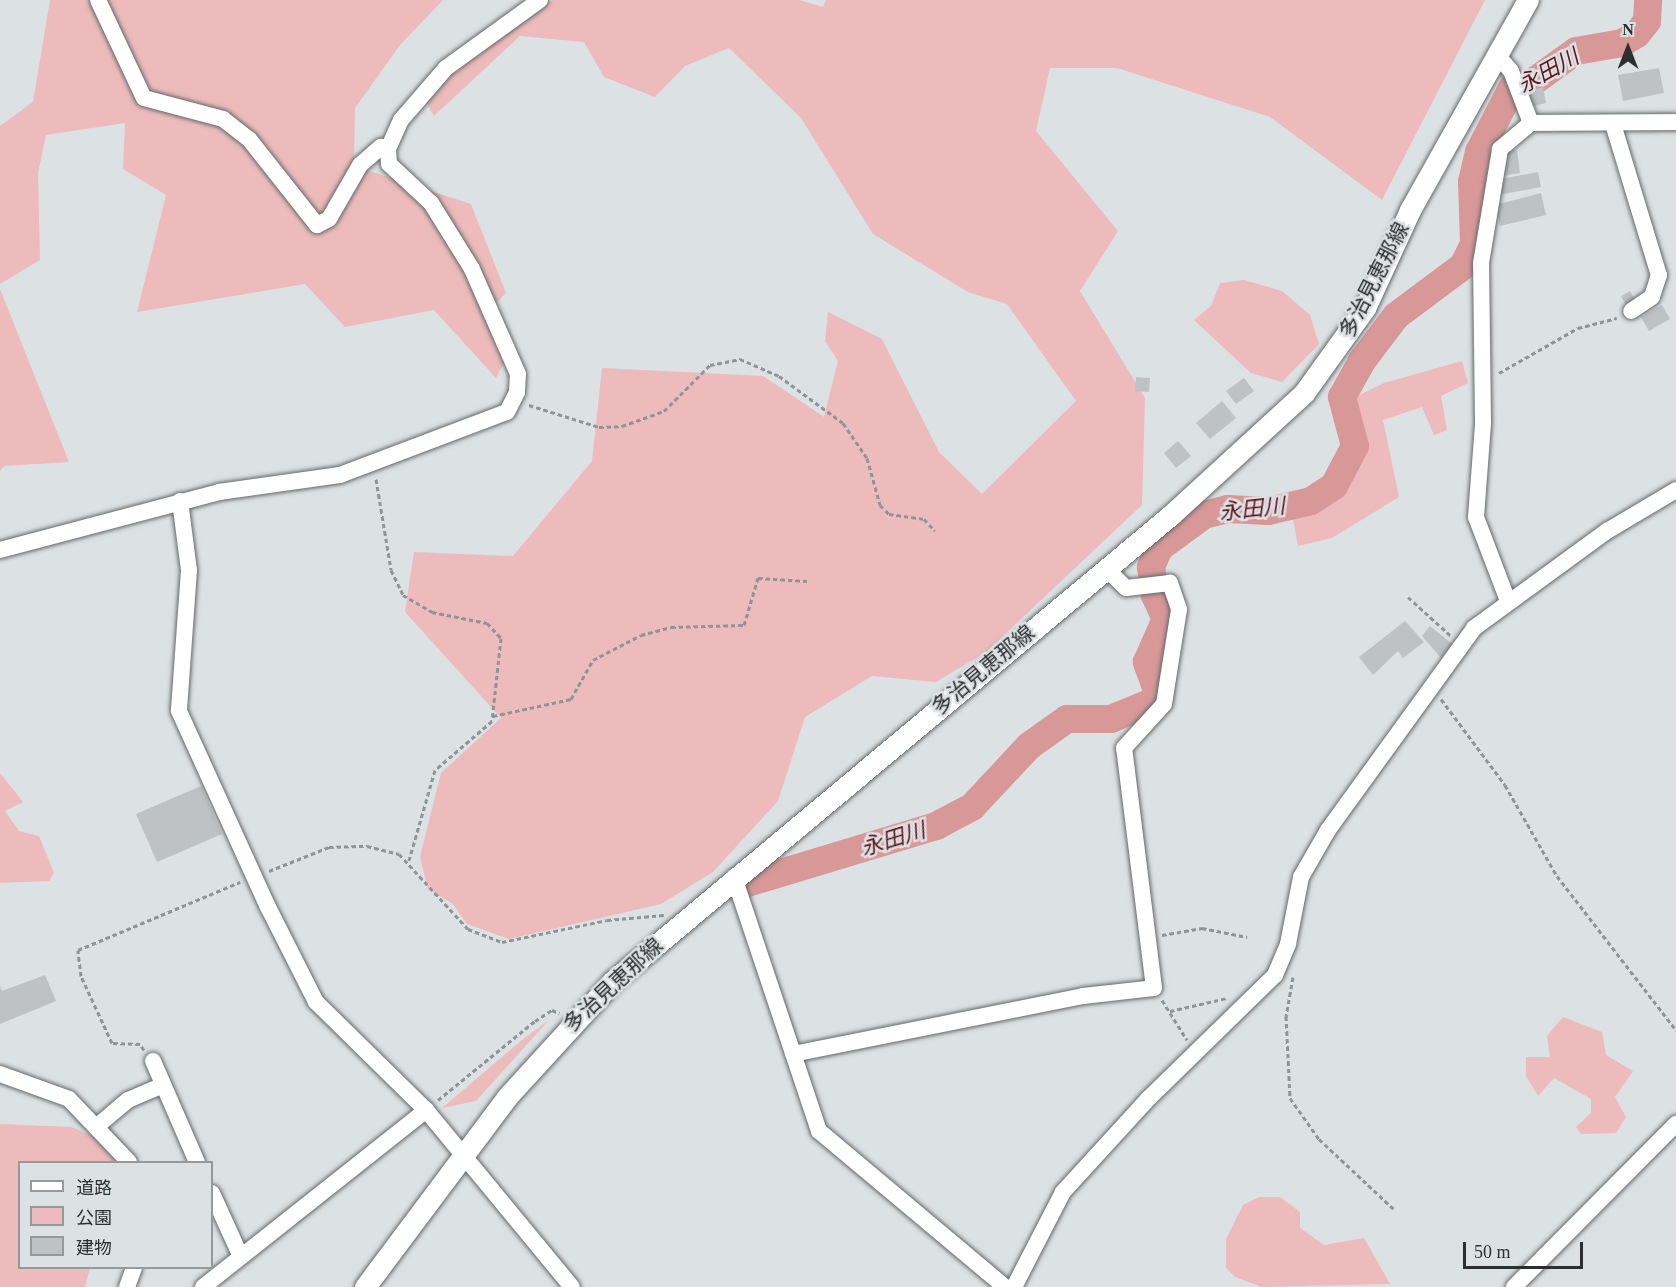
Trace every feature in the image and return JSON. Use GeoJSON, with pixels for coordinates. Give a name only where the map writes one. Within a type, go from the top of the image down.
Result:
{"type":"FeatureCollection","features":[{"type":"Feature","properties":{"kind":"main road","name":"多治見恵那線"},"geometry":{"type":"LineString","coordinates":[[365,1287],[574,1019],[734,877],[1106,569],[1272,427],[1335,355],[1497,55],[1521,3]]}},
{"type":"Feature","properties":{"kind":"street"},"geometry":{"type":"LineString","coordinates":[[98,0],[144,98],[169,109],[209,113],[232,125],[249,138],[317,225],[329,219],[360,165],[381,147],[388,149]]}},
{"type":"Feature","properties":{"kind":"street"},"geometry":{"type":"LineString","coordinates":[[0,550],[78,534],[180,501],[372,466],[491,420],[514,401],[518,374],[463,249],[431,203],[389,164],[388,149],[401,120],[446,68],[540,0]]}},
{"type":"Feature","properties":{"kind":"street"},"geometry":{"type":"LineString","coordinates":[[1497,55],[1511,71],[1531,123]]}},
{"type":"Feature","properties":{"kind":"street"},"geometry":{"type":"LineString","coordinates":[[1508,602],[1476,517],[1483,377],[1481,263],[1492,174],[1500,149],[1531,123],[1676,122]]}},
{"type":"Feature","properties":{"kind":"street"},"geometry":{"type":"LineString","coordinates":[[1613,124],[1659,275],[1652,297],[1631,311]]}},
{"type":"Feature","properties":{"kind":"street"},"geometry":{"type":"LineString","coordinates":[[1014,1287],[1063,1191],[1197,1051],[1245,1008],[1275,975],[1288,944],[1301,877],[1328,830],[1430,684],[1461,645],[1508,602],[1607,531],[1676,490]]}},
{"type":"Feature","properties":{"kind":"street"},"geometry":{"type":"LineString","coordinates":[[180,501],[189,570],[179,711],[316,1002],[426,1110],[572,1287]]}},
{"type":"Feature","properties":{"kind":"street"},"geometry":{"type":"LineString","coordinates":[[793,1054],[1038,1004],[1154,988],[1124,748],[1164,704],[1179,609],[1170,583],[1126,588],[1106,569]]}},
{"type":"Feature","properties":{"kind":"street"},"geometry":{"type":"LineString","coordinates":[[734,877],[819,1131],[1005,1287]]}},
{"type":"Feature","properties":{"kind":"street"},"geometry":{"type":"LineString","coordinates":[[153,1061],[197,1161]]}},
{"type":"Feature","properties":{"kind":"street"},"geometry":{"type":"LineString","coordinates":[[0,1074],[69,1099],[128,1161]]}},
{"type":"Feature","properties":{"kind":"street"},"geometry":{"type":"LineString","coordinates":[[96,1127],[128,1100],[163,1085]]}},
{"type":"Feature","properties":{"kind":"street"},"geometry":{"type":"LineString","coordinates":[[203,1287],[426,1110]]}},
{"type":"Feature","properties":{"kind":"street"},"geometry":{"type":"LineString","coordinates":[[1514,1287],[1676,1124]]}},
{"type":"Feature","properties":{"kind":"street"},"geometry":{"type":"LineString","coordinates":[[213,1195],[241,1257]]}},
{"type":"Feature","properties":{"kind":"street"},"geometry":{"type":"LineString","coordinates":[[127,1287],[134,1269]]}},
{"type":"Feature","properties":{"kind":"path"},"geometry":{"type":"LineString","coordinates":[[1483,377],[1578,328],[1631,311]]}},
{"type":"Feature","properties":{"kind":"path"},"geometry":{"type":"LineString","coordinates":[[514,401],[599,427],[622,426],[664,411],[710,365],[740,359],[779,376],[843,423],[867,458],[880,505],[889,514],[924,519],[935,531]]}},
{"type":"Feature","properties":{"kind":"path"},"geometry":{"type":"LineString","coordinates":[[372,466],[391,570],[402,595],[414,606],[498,629],[493,716],[483,731],[435,770],[410,860]]}},
{"type":"Feature","properties":{"kind":"path"},"geometry":{"type":"LineString","coordinates":[[493,716],[571,699],[593,660],[641,635],[671,627],[744,625],[758,578],[807,581]]}},
{"type":"Feature","properties":{"kind":"path"},"geometry":{"type":"LineString","coordinates":[[1408,597],[1461,645]]}},
{"type":"Feature","properties":{"kind":"path"},"geometry":{"type":"LineString","coordinates":[[1430,684],[1506,785],[1557,876],[1676,1029]]}},
{"type":"Feature","properties":{"kind":"path"},"geometry":{"type":"LineString","coordinates":[[153,1061],[140,1044],[112,1043],[81,976],[78,950],[329,847],[367,846],[410,860],[481,938],[524,940],[606,920],[661,915],[670,915],[678,925]]}},
{"type":"Feature","properties":{"kind":"path"},"geometry":{"type":"LineString","coordinates":[[1148,937],[1202,928],[1247,937]]}},
{"type":"Feature","properties":{"kind":"path"},"geometry":{"type":"LineString","coordinates":[[1294,970],[1286,1016],[1290,1098],[1319,1139],[1395,1210]]}},
{"type":"Feature","properties":{"kind":"path"},"geometry":{"type":"LineString","coordinates":[[1154,988],[1197,1051]]}},
{"type":"Feature","properties":{"kind":"path"},"geometry":{"type":"LineString","coordinates":[[1170,1011],[1233,998],[1245,1008]]}},
{"type":"Feature","properties":{"kind":"path"},"geometry":{"type":"LineString","coordinates":[[426,1110],[552,1010],[574,1019]]}},
{"type":"Feature","properties":{"kind":"green space"},"geometry":{"type":"Polygon","coordinates":[[[50,0],[443,0],[400,45],[355,108],[354,166],[471,204],[506,293],[487,312],[507,357],[496,378],[434,310],[345,327],[305,284],[137,312],[166,195],[123,169],[125,123],[46,135],[38,173],[40,260],[0,284],[0,126],[33,102],[50,0]]]}},
{"type":"Feature","properties":{"kind":"green space"},"geometry":{"type":"Polygon","coordinates":[[[553,0],[799,0],[823,7],[826,0],[1485,0],[1382,200],[1270,117],[1117,68],[1050,68],[1036,131],[1118,231],[1080,291],[1145,398],[1142,505],[986,652],[936,682],[872,676],[805,717],[778,801],[713,872],[661,904],[509,939],[467,924],[453,904],[428,889],[420,857],[441,773],[501,718],[405,612],[414,552],[513,556],[592,461],[602,368],[763,376],[824,417],[838,361],[825,341],[828,312],[882,339],[939,452],[982,494],[1076,401],[1007,304],[968,292],[873,234],[801,118],[729,48],[685,66],[655,97],[604,77],[584,42],[520,36],[434,116],[425,100],[472,51],[553,0]]]}},
{"type":"Feature","properties":{"kind":"green space"},"geometry":{"type":"Polygon","coordinates":[[[1244,280],[1282,291],[1310,315],[1319,344],[1282,382],[1251,373],[1194,320],[1211,306],[1220,283],[1244,280]]]}},
{"type":"Feature","properties":{"kind":"green space"},"geometry":{"type":"Polygon","coordinates":[[[0,289],[69,462],[4,466],[0,471],[0,289]]]}},
{"type":"Feature","properties":{"kind":"green space"},"geometry":{"type":"Polygon","coordinates":[[[1462,361],[1468,383],[1441,396],[1447,430],[1434,435],[1422,407],[1383,420],[1399,497],[1332,538],[1298,546],[1292,514],[1339,492],[1355,471],[1364,444],[1353,398],[1384,383],[1462,361]]]}},
{"type":"Feature","properties":{"kind":"green space"},"geometry":{"type":"Polygon","coordinates":[[[0,773],[23,802],[5,811],[19,831],[39,836],[54,873],[49,881],[0,883],[0,773]]]}},
{"type":"Feature","properties":{"kind":"green space"},"geometry":{"type":"Polygon","coordinates":[[[1563,1017],[1602,1032],[1606,1055],[1633,1071],[1615,1097],[1626,1117],[1616,1133],[1581,1134],[1576,1127],[1591,1113],[1591,1099],[1554,1078],[1538,1096],[1526,1076],[1526,1057],[1550,1057],[1547,1036],[1563,1017]]]}},
{"type":"Feature","properties":{"kind":"green space"},"geometry":{"type":"Polygon","coordinates":[[[549,1020],[476,1101],[442,1108],[522,1040],[549,1020]]]}},
{"type":"Feature","properties":{"kind":"green space"},"geometry":{"type":"Polygon","coordinates":[[[0,1124],[72,1127],[108,1143],[117,1161],[18,1161],[18,1269],[90,1269],[85,1287],[0,1287],[0,1124]]]}},
{"type":"Feature","properties":{"kind":"green space"},"geometry":{"type":"Polygon","coordinates":[[[1259,1197],[1280,1197],[1300,1212],[1300,1228],[1324,1245],[1364,1238],[1390,1284],[1262,1287],[1235,1277],[1226,1268],[1226,1239],[1243,1205],[1259,1197]]]}},
{"type":"Feature","properties":{"kind":"building"},"geometry":{"type":"Polygon","coordinates":[[[1659,68],[1664,93],[1623,101],[1618,75],[1659,68]]]}},
{"type":"Feature","properties":{"kind":"building"},"geometry":{"type":"Polygon","coordinates":[[[1543,87],[1546,103],[1527,108],[1523,92],[1543,87]]]}},
{"type":"Feature","properties":{"kind":"building"},"geometry":{"type":"Polygon","coordinates":[[[1517,150],[1520,173],[1503,176],[1500,152],[1517,150]]]}},
{"type":"Feature","properties":{"kind":"building"},"geometry":{"type":"Polygon","coordinates":[[[1538,172],[1541,187],[1498,195],[1496,180],[1538,172]]]}},
{"type":"Feature","properties":{"kind":"building"},"geometry":{"type":"Polygon","coordinates":[[[1541,193],[1546,215],[1500,226],[1495,205],[1541,193]]]}},
{"type":"Feature","properties":{"kind":"building"},"geometry":{"type":"Polygon","coordinates":[[[1630,291],[1636,302],[1627,307],[1621,296],[1630,291]]]}},
{"type":"Feature","properties":{"kind":"building"},"geometry":{"type":"Polygon","coordinates":[[[1662,305],[1670,319],[1649,331],[1641,317],[1662,305]]]}},
{"type":"Feature","properties":{"kind":"building"},"geometry":{"type":"Polygon","coordinates":[[[1136,377],[1150,378],[1149,392],[1135,391],[1136,377]]]}},
{"type":"Feature","properties":{"kind":"building"},"geometry":{"type":"Polygon","coordinates":[[[1244,378],[1254,391],[1236,404],[1226,391],[1244,378]]]}},
{"type":"Feature","properties":{"kind":"building"},"geometry":{"type":"Polygon","coordinates":[[[1222,401],[1236,418],[1210,439],[1196,423],[1222,401]]]}},
{"type":"Feature","properties":{"kind":"building"},"geometry":{"type":"Polygon","coordinates":[[[1178,441],[1191,456],[1176,468],[1164,453],[1178,441]]]}},
{"type":"Feature","properties":{"kind":"building"},"geometry":{"type":"Polygon","coordinates":[[[1405,621],[1424,642],[1403,658],[1398,651],[1373,675],[1359,657],[1405,621]]]}},
{"type":"Feature","properties":{"kind":"building"},"geometry":{"type":"Polygon","coordinates":[[[1430,626],[1452,644],[1441,658],[1422,636],[1430,626]]]}},
{"type":"Feature","properties":{"kind":"building"},"geometry":{"type":"Polygon","coordinates":[[[201,786],[222,834],[157,862],[136,814],[201,786]]]}},
{"type":"Feature","properties":{"kind":"building"},"geometry":{"type":"Polygon","coordinates":[[[45,975],[56,1001],[0,1024],[0,986],[2,991],[45,975]]]}},
{"type":"Feature","properties":{"kind":"waterway","name":"永田川"},"geometry":{"type":"LineString","coordinates":[[744,884],[936,826],[972,807],[1029,746],[1067,719],[1111,719],[1152,702],[1158,693],[1147,662],[1166,619],[1155,595],[1151,567],[1159,548],[1204,515],[1228,509],[1268,511],[1311,501],[1334,486],[1355,446],[1342,397],[1362,361],[1396,316],[1463,266],[1474,244],[1472,182],[1479,152],[1512,88],[1529,85],[1576,51],[1622,43],[1637,34],[1647,21],[1648,0]]}}]}
